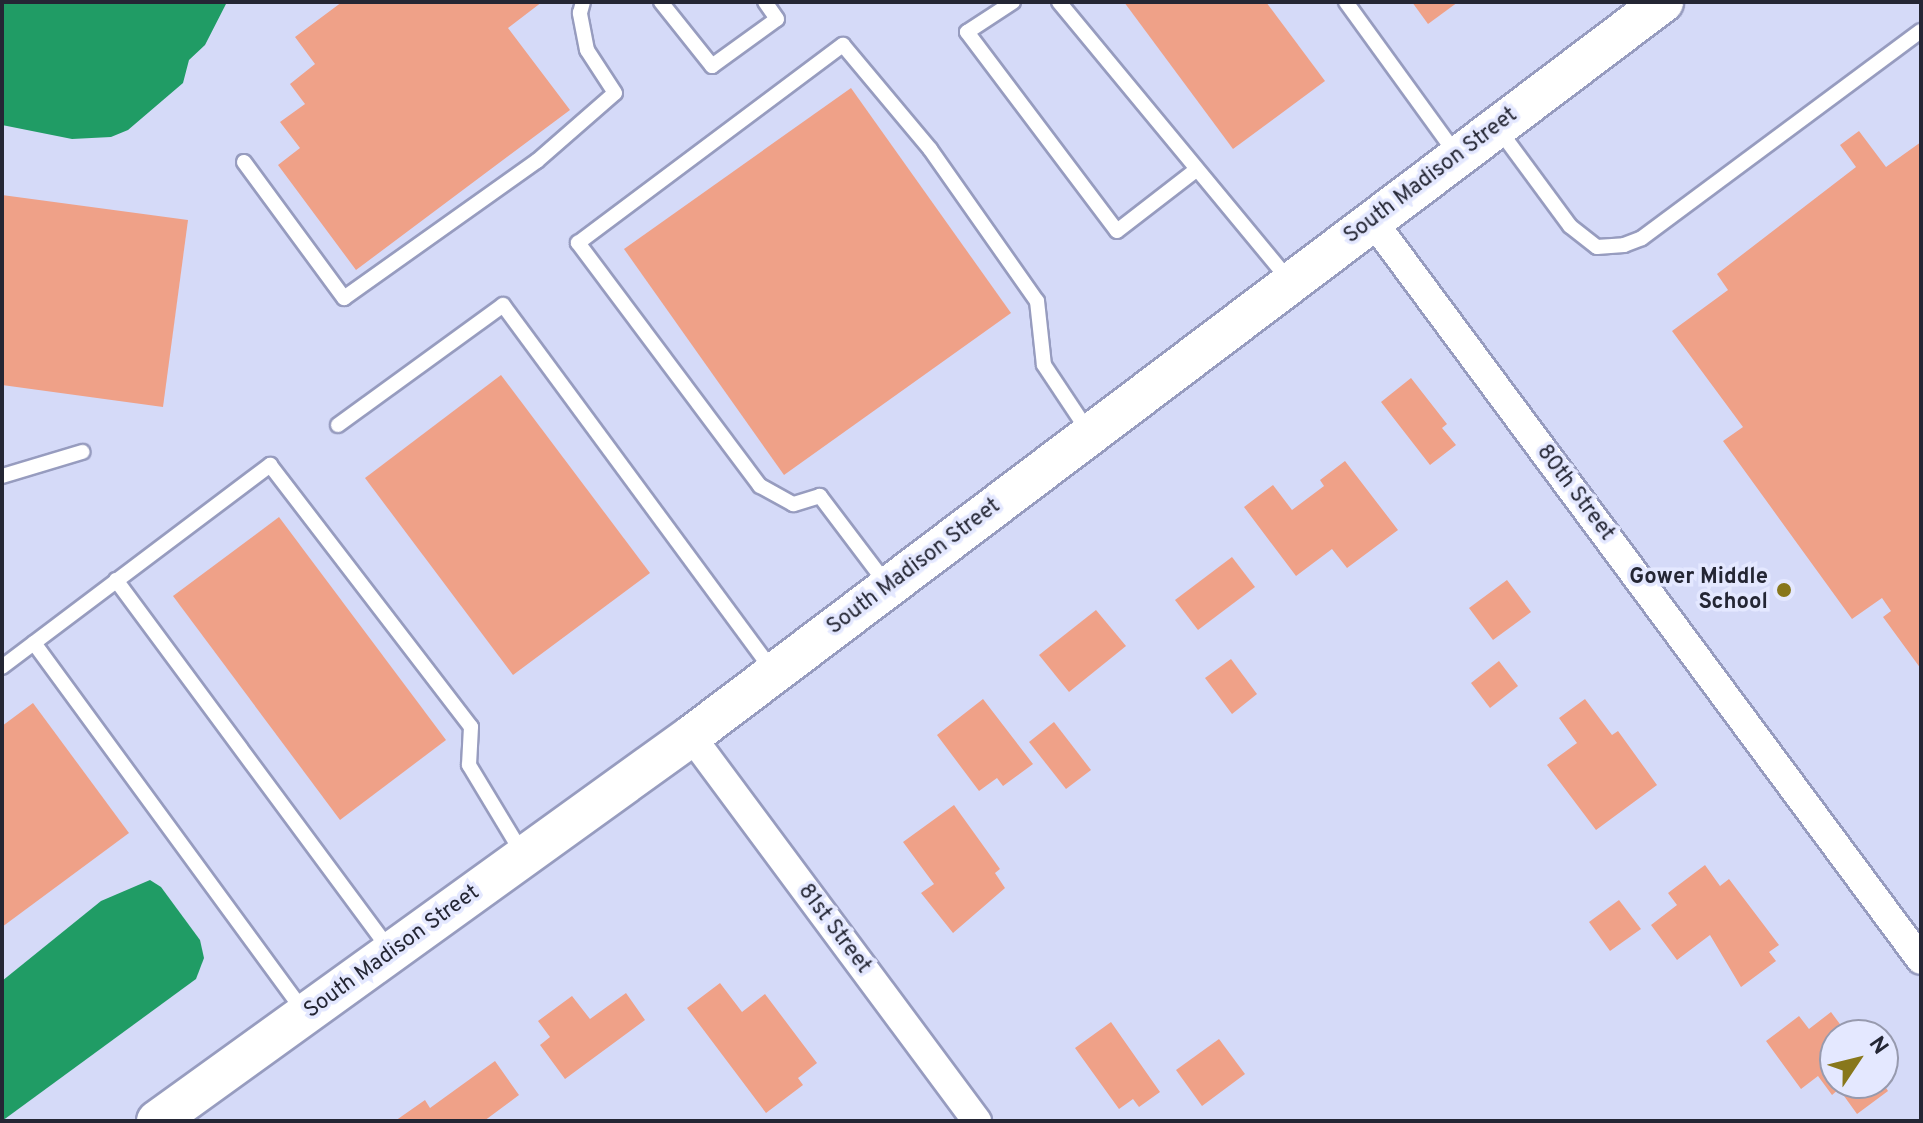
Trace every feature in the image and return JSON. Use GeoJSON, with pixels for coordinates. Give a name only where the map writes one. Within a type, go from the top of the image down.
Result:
{"type":"FeatureCollection","features":[{"type":"Feature","properties":{"kind":"street","name":"South Madison Street"},"geometry":{"type":"LineString","coordinates":[[157,1121],[691,736],[1663,2]]}},
{"type":"Feature","properties":{"kind":"street","name":"80th Street"},"geometry":{"type":"LineString","coordinates":[[1372,220],[1921,960]]}},
{"type":"Feature","properties":{"kind":"street","name":"81st Street"},"geometry":{"type":"LineString","coordinates":[[691,736],[977,1121]]}},
{"type":"Feature","properties":{"kind":"lane"},"geometry":{"type":"LineString","coordinates":[[244,162],[344,298],[537,161],[615,93],[587,50],[580,13],[583,2]]}},
{"type":"Feature","properties":{"kind":"lane"},"geometry":{"type":"LineString","coordinates":[[661,2],[712,66],[777,19],[765,2]]}},
{"type":"Feature","properties":{"kind":"lane"},"geometry":{"type":"LineString","coordinates":[[1013,2],[967,32],[1117,231],[1196,170]]}},
{"type":"Feature","properties":{"kind":"lane"},"geometry":{"type":"LineString","coordinates":[[1059,2],[1290,281]]}},
{"type":"Feature","properties":{"kind":"lane"},"geometry":{"type":"LineString","coordinates":[[1346,2],[1457,156]]}},
{"type":"Feature","properties":{"kind":"lane"},"geometry":{"type":"LineString","coordinates":[[1497,127],[1570,226],[1597,247],[1624,245],[1642,238],[1921,31]]}},
{"type":"Feature","properties":{"kind":"lane"},"geometry":{"type":"LineString","coordinates":[[889,587],[820,496],[793,504],[760,486],[578,243],[843,45],[930,149],[1037,301],[1044,365],[1090,434]]}},
{"type":"Feature","properties":{"kind":"lane"},"geometry":{"type":"LineString","coordinates":[[338,425],[503,305],[775,673]]}},
{"type":"Feature","properties":{"kind":"lane"},"geometry":{"type":"LineString","coordinates":[[2,476],[82,452]]}},
{"type":"Feature","properties":{"kind":"lane"},"geometry":{"type":"LineString","coordinates":[[2,667],[270,465],[471,727],[469,765],[524,857]]}},
{"type":"Feature","properties":{"kind":"lane"},"geometry":{"type":"LineString","coordinates":[[116,580],[392,952]]}},
{"type":"Feature","properties":{"kind":"lane"},"geometry":{"type":"LineString","coordinates":[[34,643],[306,1014]]}},
{"type":"Feature","properties":{"kind":"shaded area"},"geometry":{"type":"Polygon","coordinates":[[[2,2],[227,2],[205,45],[189,60],[183,83],[128,130],[111,137],[72,139],[2,125],[2,2]]]}},
{"type":"Feature","properties":{"kind":"shaded area"},"geometry":{"type":"Polygon","coordinates":[[[150,880],[161,887],[200,940],[204,958],[196,979],[2,1121],[2,981],[101,901],[150,880]]]}},
{"type":"Feature","properties":{"kind":"building"},"geometry":{"type":"Polygon","coordinates":[[[342,2],[542,2],[508,28],[570,110],[356,270],[278,165],[300,148],[280,122],[305,104],[290,84],[315,64],[295,37],[342,2]]]}},
{"type":"Feature","properties":{"kind":"building"},"geometry":{"type":"Polygon","coordinates":[[[1124,2],[1266,2],[1325,81],[1233,149],[1124,2]]]}},
{"type":"Feature","properties":{"kind":"building"},"geometry":{"type":"Polygon","coordinates":[[[1412,2],[1458,2],[1428,24],[1412,2]]]}},
{"type":"Feature","properties":{"kind":"building"},"geometry":{"type":"Polygon","coordinates":[[[851,88],[1011,313],[784,475],[624,249],[851,88]]]}},
{"type":"Feature","properties":{"kind":"building"},"geometry":{"type":"Polygon","coordinates":[[[1859,131],[1886,167],[1921,142],[1921,669],[1883,617],[1891,611],[1882,598],[1852,619],[1723,441],[1743,427],[1672,331],[1728,290],[1717,274],[1856,167],[1840,145],[1859,131]]]}},
{"type":"Feature","properties":{"kind":"building"},"geometry":{"type":"Polygon","coordinates":[[[2,195],[188,220],[163,407],[2,385],[2,195]]]}},
{"type":"Feature","properties":{"kind":"building"},"geometry":{"type":"Polygon","coordinates":[[[501,375],[650,573],[513,675],[365,478],[501,375]]]}},
{"type":"Feature","properties":{"kind":"building"},"geometry":{"type":"Polygon","coordinates":[[[1411,378],[1447,424],[1442,428],[1456,445],[1430,465],[1381,402],[1411,378]]]}},
{"type":"Feature","properties":{"kind":"building"},"geometry":{"type":"Polygon","coordinates":[[[1345,461],[1398,530],[1347,568],[1332,549],[1296,576],[1244,507],[1273,485],[1292,510],[1324,486],[1320,480],[1345,461]]]}},
{"type":"Feature","properties":{"kind":"building"},"geometry":{"type":"Polygon","coordinates":[[[279,517],[446,740],[340,820],[173,596],[279,517]]]}},
{"type":"Feature","properties":{"kind":"building"},"geometry":{"type":"Polygon","coordinates":[[[1232,557],[1255,587],[1198,630],[1175,600],[1232,557]]]}},
{"type":"Feature","properties":{"kind":"building"},"geometry":{"type":"Polygon","coordinates":[[[1507,580],[1531,612],[1493,640],[1469,608],[1507,580]]]}},
{"type":"Feature","properties":{"kind":"building"},"geometry":{"type":"Polygon","coordinates":[[[1096,610],[1126,646],[1069,692],[1039,655],[1096,610]]]}},
{"type":"Feature","properties":{"kind":"building"},"geometry":{"type":"Polygon","coordinates":[[[1231,659],[1257,694],[1232,714],[1205,678],[1231,659]]]}},
{"type":"Feature","properties":{"kind":"building"},"geometry":{"type":"Polygon","coordinates":[[[1499,661],[1518,686],[1490,708],[1471,683],[1499,661]]]}},
{"type":"Feature","properties":{"kind":"building"},"geometry":{"type":"Polygon","coordinates":[[[983,699],[1033,764],[1003,786],[997,778],[979,791],[937,735],[983,699]]]}},
{"type":"Feature","properties":{"kind":"building"},"geometry":{"type":"Polygon","coordinates":[[[1585,699],[1612,735],[1618,731],[1657,785],[1596,830],[1547,765],[1577,743],[1559,718],[1585,699]]]}},
{"type":"Feature","properties":{"kind":"building"},"geometry":{"type":"Polygon","coordinates":[[[33,703],[129,833],[2,927],[2,726],[33,703]]]}},
{"type":"Feature","properties":{"kind":"building"},"geometry":{"type":"Polygon","coordinates":[[[1054,722],[1091,770],[1066,789],[1029,742],[1054,722]]]}},
{"type":"Feature","properties":{"kind":"building"},"geometry":{"type":"Polygon","coordinates":[[[954,805],[1000,869],[995,873],[1005,888],[953,933],[921,893],[934,884],[903,842],[954,805]]]}},
{"type":"Feature","properties":{"kind":"building"},"geometry":{"type":"Polygon","coordinates":[[[1705,865],[1720,886],[1729,879],[1779,945],[1769,952],[1776,961],[1741,987],[1710,935],[1677,960],[1651,925],[1677,905],[1668,893],[1705,865]]]}},
{"type":"Feature","properties":{"kind":"building"},"geometry":{"type":"Polygon","coordinates":[[[1619,900],[1641,929],[1610,951],[1589,922],[1619,900]]]}},
{"type":"Feature","properties":{"kind":"building"},"geometry":{"type":"Polygon","coordinates":[[[720,983],[742,1012],[765,994],[817,1063],[798,1078],[803,1085],[766,1113],[687,1008],[720,983]]]}},
{"type":"Feature","properties":{"kind":"building"},"geometry":{"type":"Polygon","coordinates":[[[626,993],[645,1020],[565,1079],[540,1045],[550,1037],[538,1021],[572,996],[590,1019],[626,993]]]}},
{"type":"Feature","properties":{"kind":"building"},"geometry":{"type":"Polygon","coordinates":[[[1831,1012],[1836,1019],[1822,1019],[1831,1012]]]}},
{"type":"Feature","properties":{"kind":"building"},"geometry":{"type":"Polygon","coordinates":[[[1799,1016],[1809,1029],[1819,1021],[1819,1077],[1801,1089],[1766,1041],[1799,1016]]]}},
{"type":"Feature","properties":{"kind":"building"},"geometry":{"type":"Polygon","coordinates":[[[1111,1022],[1160,1092],[1139,1107],[1133,1099],[1119,1109],[1075,1048],[1111,1022]]]}},
{"type":"Feature","properties":{"kind":"building"},"geometry":{"type":"Polygon","coordinates":[[[1219,1039],[1245,1074],[1202,1106],[1176,1070],[1219,1039]]]}},
{"type":"Feature","properties":{"kind":"building"},"geometry":{"type":"Polygon","coordinates":[[[495,1061],[519,1095],[484,1121],[395,1121],[425,1100],[430,1108],[495,1061]]]}},
{"type":"Feature","properties":{"kind":"building"},"geometry":{"type":"Polygon","coordinates":[[[1846,1099],[1877,1099],[1857,1114],[1846,1099]]]}},
{"type":"Feature","properties":{"kind":"place","name":"Gower Middle School"},"geometry":{"type":"Point","coordinates":[1784,590]}}]}
